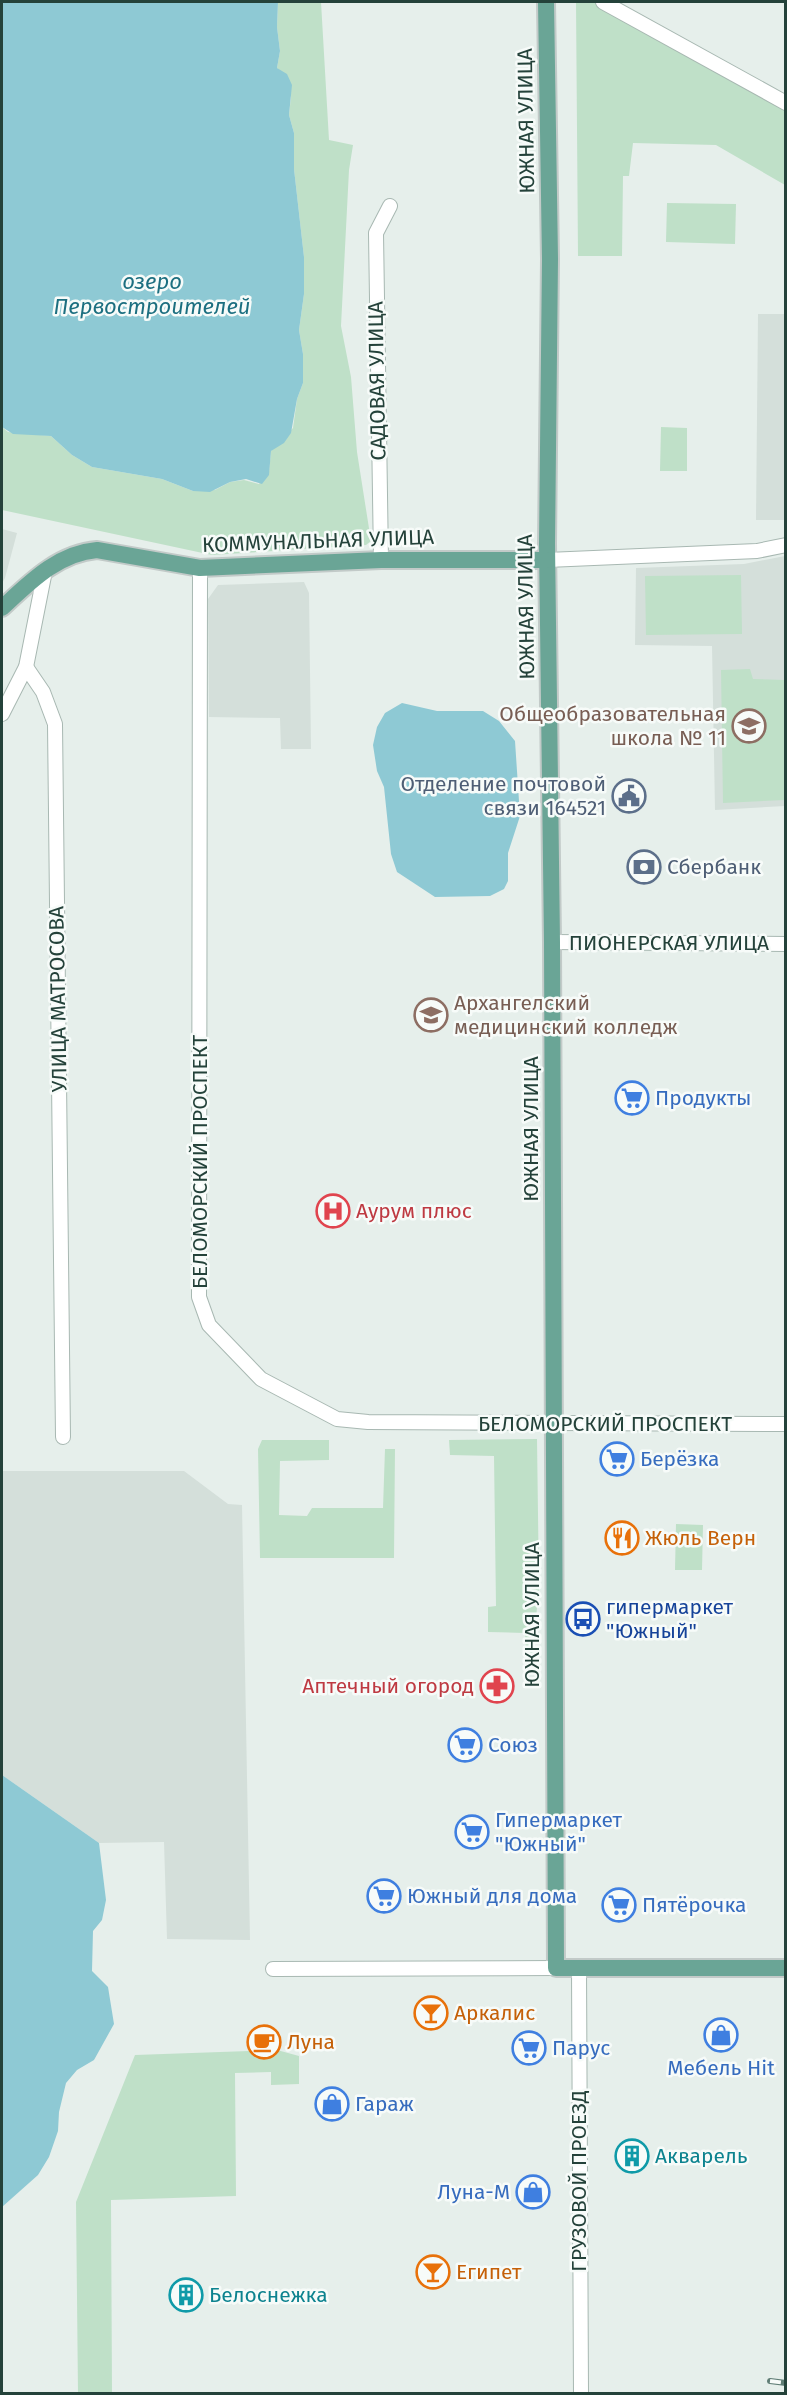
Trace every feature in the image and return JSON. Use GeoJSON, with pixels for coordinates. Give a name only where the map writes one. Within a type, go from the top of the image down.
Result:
{"type":"FeatureCollection","features":[{"type":"Feature","properties":{"kind":"main road","name":"ЮЖНАЯ УЛИЦА"},"geometry":{"type":"LineString","coordinates":[[546,2],[550,259],[547,560],[552,942],[556,1968]]}},
{"type":"Feature","properties":{"kind":"main road","name":"КОММУНАЛЬНАЯ УЛИЦА"},"geometry":{"type":"LineString","coordinates":[[2,608],[45,570],[84,551],[97,550],[200,568],[381,560],[547,560]]}},
{"type":"Feature","properties":{"kind":"main road"},"geometry":{"type":"LineString","coordinates":[[556,1968],[786,1968]]}},
{"type":"Feature","properties":{"kind":"street"},"geometry":{"type":"LineString","coordinates":[[603,2],[786,103]]}},
{"type":"Feature","properties":{"kind":"street","name":"САДОВАЯ УЛИЦА"},"geometry":{"type":"LineString","coordinates":[[381,560],[376,233],[390,206]]}},
{"type":"Feature","properties":{"kind":"street"},"geometry":{"type":"LineString","coordinates":[[547,560],[757,551],[786,545]]}},
{"type":"Feature","properties":{"kind":"street","name":"БЕЛОМОРСКИЙ ПРОСПЕКТ"},"geometry":{"type":"LineString","coordinates":[[200,568],[199,1296],[209,1324],[261,1379],[337,1419],[368,1422],[786,1424]]}},
{"type":"Feature","properties":{"kind":"street"},"geometry":{"type":"LineString","coordinates":[[2,714],[26,667],[45,570]]}},
{"type":"Feature","properties":{"kind":"street","name":"УЛИЦА МАТРОСОВА"},"geometry":{"type":"LineString","coordinates":[[26,667],[43,692],[55,724],[63,1437]]}},
{"type":"Feature","properties":{"kind":"street","name":"ПИОНЕРСКАЯ УЛИЦА"},"geometry":{"type":"LineString","coordinates":[[552,942],[786,944]]}},
{"type":"Feature","properties":{"kind":"street"},"geometry":{"type":"LineString","coordinates":[[273,1969],[556,1968]]}},
{"type":"Feature","properties":{"kind":"street","name":"ГРУЗОВОЙ ПРОЕЗД"},"geometry":{"type":"LineString","coordinates":[[579,1968],[581,2394]]}},
{"type":"Feature","properties":{"kind":"shaded area"},"geometry":{"type":"Polygon","coordinates":[[[758,314],[785,314],[785,520],[756,520],[758,314]]]}},
{"type":"Feature","properties":{"kind":"shaded area"},"geometry":{"type":"Polygon","coordinates":[[[2,529],[17,533],[2,583],[2,529]]]}},
{"type":"Feature","properties":{"kind":"shaded area","name":"Общеобразовательная школа № 11"},"geometry":{"type":"Polygon","coordinates":[[[785,556],[785,806],[715,810],[712,646],[635,645],[636,568],[744,564],[785,556]]]}},
{"type":"Feature","properties":{"kind":"shaded area"},"geometry":{"type":"Polygon","coordinates":[[[304,582],[309,593],[311,749],[281,749],[280,718],[209,717],[208,599],[218,585],[304,582]]]}},
{"type":"Feature","properties":{"kind":"shaded area"},"geometry":{"type":"Polygon","coordinates":[[[2,1471],[184,1471],[228,1504],[242,1505],[250,1940],[167,1939],[164,1842],[99,1843],[2,1775],[2,1471]]]}},
{"type":"Feature","properties":{"kind":"green space"},"geometry":{"type":"Polygon","coordinates":[[[278,2],[321,2],[329,140],[353,145],[349,170],[341,326],[351,377],[357,452],[371,541],[366,545],[212,555],[2,510],[2,427],[8,432],[51,436],[72,455],[92,467],[162,479],[193,491],[215,490],[230,482],[244,480],[259,484],[269,472],[271,451],[293,428],[297,399],[303,383],[303,354],[299,330],[304,294],[304,257],[294,169],[294,133],[289,115],[291,97],[281,72],[277,68],[280,51],[277,27],[278,2]]]}},
{"type":"Feature","properties":{"kind":"green space"},"geometry":{"type":"Polygon","coordinates":[[[576,2],[596,2],[785,108],[785,185],[716,145],[633,143],[629,176],[623,176],[622,256],[578,256],[576,2]]]}},
{"type":"Feature","properties":{"kind":"green space"},"geometry":{"type":"Polygon","coordinates":[[[667,203],[736,204],[735,244],[666,242],[667,203]]]}},
{"type":"Feature","properties":{"kind":"green space"},"geometry":{"type":"Polygon","coordinates":[[[661,427],[687,428],[687,471],[660,471],[661,427]]]}},
{"type":"Feature","properties":{"kind":"green space"},"geometry":{"type":"Polygon","coordinates":[[[741,575],[742,634],[646,635],[645,576],[741,575]]]}},
{"type":"Feature","properties":{"kind":"green space"},"geometry":{"type":"Polygon","coordinates":[[[750,669],[753,679],[785,680],[785,800],[723,803],[721,670],[750,669]]]}},
{"type":"Feature","properties":{"kind":"green space"},"geometry":{"type":"Polygon","coordinates":[[[537,1439],[539,1589],[532,1655],[526,1655],[525,1633],[488,1632],[488,1607],[496,1606],[494,1456],[450,1455],[449,1440],[537,1439]]]}},
{"type":"Feature","properties":{"kind":"green space"},"geometry":{"type":"Polygon","coordinates":[[[262,1440],[329,1440],[329,1460],[280,1461],[279,1515],[307,1516],[312,1508],[383,1508],[385,1449],[395,1449],[394,1558],[260,1558],[258,1449],[262,1440]]]}},
{"type":"Feature","properties":{"kind":"green space"},"geometry":{"type":"Polygon","coordinates":[[[676,1524],[703,1525],[702,1570],[675,1570],[676,1524]]]}},
{"type":"Feature","properties":{"kind":"green space"},"geometry":{"type":"Polygon","coordinates":[[[277,2050],[299,2056],[299,2084],[271,2085],[271,2072],[235,2073],[236,2196],[111,2200],[112,2393],[78,2393],[76,2202],[135,2055],[277,2050]]]}},
{"type":"Feature","properties":{"kind":"water","name":"озеро Первостроителей"},"geometry":{"type":"Polygon","coordinates":[[[2,2],[278,2],[277,27],[280,51],[277,68],[287,74],[292,85],[289,115],[294,133],[294,169],[304,257],[304,294],[299,330],[303,354],[303,383],[297,399],[291,433],[284,443],[271,451],[269,475],[262,484],[246,479],[230,482],[210,492],[193,491],[162,479],[92,467],[72,455],[51,436],[13,434],[2,427],[2,2]]]}},
{"type":"Feature","properties":{"kind":"water"},"geometry":{"type":"Polygon","coordinates":[[[402,703],[437,711],[483,711],[499,721],[515,741],[520,816],[508,853],[508,881],[504,889],[490,896],[435,897],[397,872],[391,854],[384,787],[377,771],[373,745],[377,727],[385,713],[402,703]]]}},
{"type":"Feature","properties":{"kind":"water"},"geometry":{"type":"Polygon","coordinates":[[[2,1775],[99,1843],[106,1900],[102,1920],[93,1931],[92,1971],[108,1987],[114,2024],[94,2060],[77,2070],[66,2083],[59,2112],[58,2131],[49,2157],[38,2175],[2,2207],[2,1775]]]}},
{"type":"Feature","properties":{"kind":"railway"},"geometry":{"type":"LineString","coordinates":[[770,2381],[786,2383]]}},
{"type":"Feature","properties":{"kind":"place","name":"Общеобразовательная школа № 11"},"geometry":{"type":"Point","coordinates":[749,726]}},
{"type":"Feature","properties":{"kind":"place","name":"Отделение почтовой связи 164521"},"geometry":{"type":"Point","coordinates":[629,796]}},
{"type":"Feature","properties":{"kind":"place","name":"Сбербанк"},"geometry":{"type":"Point","coordinates":[644,867]}},
{"type":"Feature","properties":{"kind":"place","name":"Архангелский медицинский колледж"},"geometry":{"type":"Point","coordinates":[431,1015]}},
{"type":"Feature","properties":{"kind":"place","name":"Продукты"},"geometry":{"type":"Point","coordinates":[632,1098]}},
{"type":"Feature","properties":{"kind":"place","name":"Аурум плюс"},"geometry":{"type":"Point","coordinates":[333,1211]}},
{"type":"Feature","properties":{"kind":"place","name":"Берёзка"},"geometry":{"type":"Point","coordinates":[617,1459]}},
{"type":"Feature","properties":{"kind":"place","name":"Жюль Верн"},"geometry":{"type":"Point","coordinates":[622,1538]}},
{"type":"Feature","properties":{"kind":"place","name":"гипермаркет \"Южный\""},"geometry":{"type":"Point","coordinates":[583,1619]}},
{"type":"Feature","properties":{"kind":"place","name":"Аптечный огород"},"geometry":{"type":"Point","coordinates":[497,1686]}},
{"type":"Feature","properties":{"kind":"place","name":"Союз"},"geometry":{"type":"Point","coordinates":[465,1745]}},
{"type":"Feature","properties":{"kind":"place","name":"Гипермаркет \"Южный\""},"geometry":{"type":"Point","coordinates":[472,1832]}},
{"type":"Feature","properties":{"kind":"place","name":"Южный для дома"},"geometry":{"type":"Point","coordinates":[384,1896]}},
{"type":"Feature","properties":{"kind":"place","name":"Пятёрочка"},"geometry":{"type":"Point","coordinates":[619,1905]}},
{"type":"Feature","properties":{"kind":"place","name":"Аркалис"},"geometry":{"type":"Point","coordinates":[431,2013]}},
{"type":"Feature","properties":{"kind":"place","name":"Мебель Hit"},"geometry":{"type":"Point","coordinates":[721,2035]}},
{"type":"Feature","properties":{"kind":"place","name":"Луна"},"geometry":{"type":"Point","coordinates":[264,2042]}},
{"type":"Feature","properties":{"kind":"place","name":"Парус"},"geometry":{"type":"Point","coordinates":[529,2048]}},
{"type":"Feature","properties":{"kind":"place","name":"Гараж"},"geometry":{"type":"Point","coordinates":[332,2104]}},
{"type":"Feature","properties":{"kind":"place","name":"Акварель"},"geometry":{"type":"Point","coordinates":[632,2156]}},
{"type":"Feature","properties":{"kind":"place","name":"Луна-М"},"geometry":{"type":"Point","coordinates":[533,2192]}},
{"type":"Feature","properties":{"kind":"place","name":"Египет"},"geometry":{"type":"Point","coordinates":[433,2272]}},
{"type":"Feature","properties":{"kind":"place","name":"Белоснежка"},"geometry":{"type":"Point","coordinates":[186,2295]}}]}
